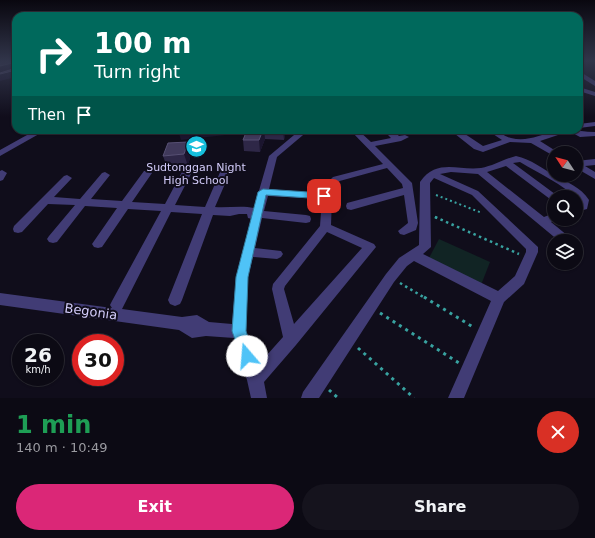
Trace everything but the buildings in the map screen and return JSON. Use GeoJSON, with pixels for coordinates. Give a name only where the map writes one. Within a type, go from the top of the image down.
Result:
{"type":"FeatureCollection","features":[{"type":"Feature","properties":{"kind":"street"},"geometry":{"type":"LineString","coordinates":[[583,81],[595,84]]}},
{"type":"Feature","properties":{"kind":"street"},"geometry":{"type":"LineString","coordinates":[[583,91],[594,95]]}},
{"type":"Feature","properties":{"kind":"street"},"geometry":{"type":"LineString","coordinates":[[583,126],[595,124]]}},
{"type":"Feature","properties":{"kind":"street"},"geometry":{"type":"LineString","coordinates":[[0,153],[35,134]]}},
{"type":"Feature","properties":{"kind":"street"},"geometry":{"type":"LineString","coordinates":[[259,398],[255,380],[239,331],[242,277],[273,156],[300,134]]}},
{"type":"Feature","properties":{"kind":"street"},"geometry":{"type":"LineString","coordinates":[[358,134],[407,183],[413,223],[412,227],[404,231]]}},
{"type":"Feature","properties":{"kind":"street"},"geometry":{"type":"LineString","coordinates":[[368,145],[402,138],[394,134]]}},
{"type":"Feature","properties":{"kind":"street"},"geometry":{"type":"LineString","coordinates":[[459,134],[477,147],[483,149],[509,140],[533,141],[553,134]]}},
{"type":"Feature","properties":{"kind":"street"},"geometry":{"type":"LineString","coordinates":[[499,134],[509,140]]}},
{"type":"Feature","properties":{"kind":"street"},"geometry":{"type":"LineString","coordinates":[[578,134],[595,134]]}},
{"type":"Feature","properties":{"kind":"street"},"geometry":{"type":"LineString","coordinates":[[533,141],[547,149]]}},
{"type":"Feature","properties":{"kind":"street"},"geometry":{"type":"LineString","coordinates":[[309,398],[390,278],[403,262],[426,247],[425,182],[433,174],[445,168],[480,171],[516,159],[526,161],[564,183],[572,190]]}},
{"type":"Feature","properties":{"kind":"street"},"geometry":{"type":"LineString","coordinates":[[506,162],[547,192]]}},
{"type":"Feature","properties":{"kind":"street"},"geometry":{"type":"LineString","coordinates":[[583,165],[595,162]]}},
{"type":"Feature","properties":{"kind":"street"},"geometry":{"type":"LineString","coordinates":[[336,179],[388,165]]}},
{"type":"Feature","properties":{"kind":"street"},"geometry":{"type":"LineString","coordinates":[[583,167],[595,169]]}},
{"type":"Feature","properties":{"kind":"street"},"geometry":{"type":"LineString","coordinates":[[583,169],[595,176]]}},
{"type":"Feature","properties":{"kind":"street"},"geometry":{"type":"LineString","coordinates":[[117,305],[188,170]]}},
{"type":"Feature","properties":{"kind":"street"},"geometry":{"type":"LineString","coordinates":[[175,300],[209,210],[226,170]]}},
{"type":"Feature","properties":{"kind":"street"},"geometry":{"type":"LineString","coordinates":[[480,171],[558,234]]}},
{"type":"Feature","properties":{"kind":"street"},"geometry":{"type":"LineString","coordinates":[[98,244],[147,173]]}},
{"type":"Feature","properties":{"kind":"street"},"geometry":{"type":"LineString","coordinates":[[433,174],[475,192],[532,247],[530,259],[520,280],[499,298],[456,398]]}},
{"type":"Feature","properties":{"kind":"street"},"geometry":{"type":"LineString","coordinates":[[53,239],[105,175]]}},
{"type":"Feature","properties":{"kind":"street"},"geometry":{"type":"LineString","coordinates":[[18,230],[67,178]]}},
{"type":"Feature","properties":{"kind":"street"},"geometry":{"type":"LineString","coordinates":[[350,206],[409,190]]}},
{"type":"Feature","properties":{"kind":"street"},"geometry":{"type":"LineString","coordinates":[[263,192],[326,197],[328,205],[325,227],[280,284],[278,289],[290,340]]}},
{"type":"Feature","properties":{"kind":"street"},"geometry":{"type":"LineString","coordinates":[[46,200],[209,210],[243,215],[257,214],[306,219]]}},
{"type":"Feature","properties":{"kind":"street"},"geometry":{"type":"LineString","coordinates":[[255,380],[370,247],[325,227]]}},
{"type":"Feature","properties":{"kind":"street"},"geometry":{"type":"LineString","coordinates":[[248,252],[278,254]]}},
{"type":"Feature","properties":{"kind":"street"},"geometry":{"type":"LineString","coordinates":[[414,255],[499,298]]}},
{"type":"Feature","properties":{"kind":"street","name":"Begonia"},"geometry":{"type":"LineString","coordinates":[[0,299],[182,324],[192,331],[202,326],[239,331]]}},
{"type":"Feature","properties":{"kind":"path"},"geometry":{"type":"LineString","coordinates":[[425,191],[484,214]]}},
{"type":"Feature","properties":{"kind":"path"},"geometry":{"type":"LineString","coordinates":[[425,212],[530,259]]}},
{"type":"Feature","properties":{"kind":"path"},"geometry":{"type":"LineString","coordinates":[[390,278],[485,333]]}},
{"type":"Feature","properties":{"kind":"path"},"geometry":{"type":"LineString","coordinates":[[370,308],[468,370]]}},
{"type":"Feature","properties":{"kind":"path"},"geometry":{"type":"LineString","coordinates":[[348,339],[414,398]]}},
{"type":"Feature","properties":{"kind":"green space"},"geometry":{"type":"Polygon","coordinates":[[[439,239],[490,262],[481,285],[429,258],[439,239]]]}},
{"type":"Feature","properties":{"kind":"place","name":"Sudtonggan Night High School"},"geometry":{"type":"Point","coordinates":[196,147]}},
{"type":"Feature","properties":{"kind":"route"},"geometry":{"type":"LineString","coordinates":[[247,356],[238,323],[242,277],[263,192],[324,196]]}}]}
